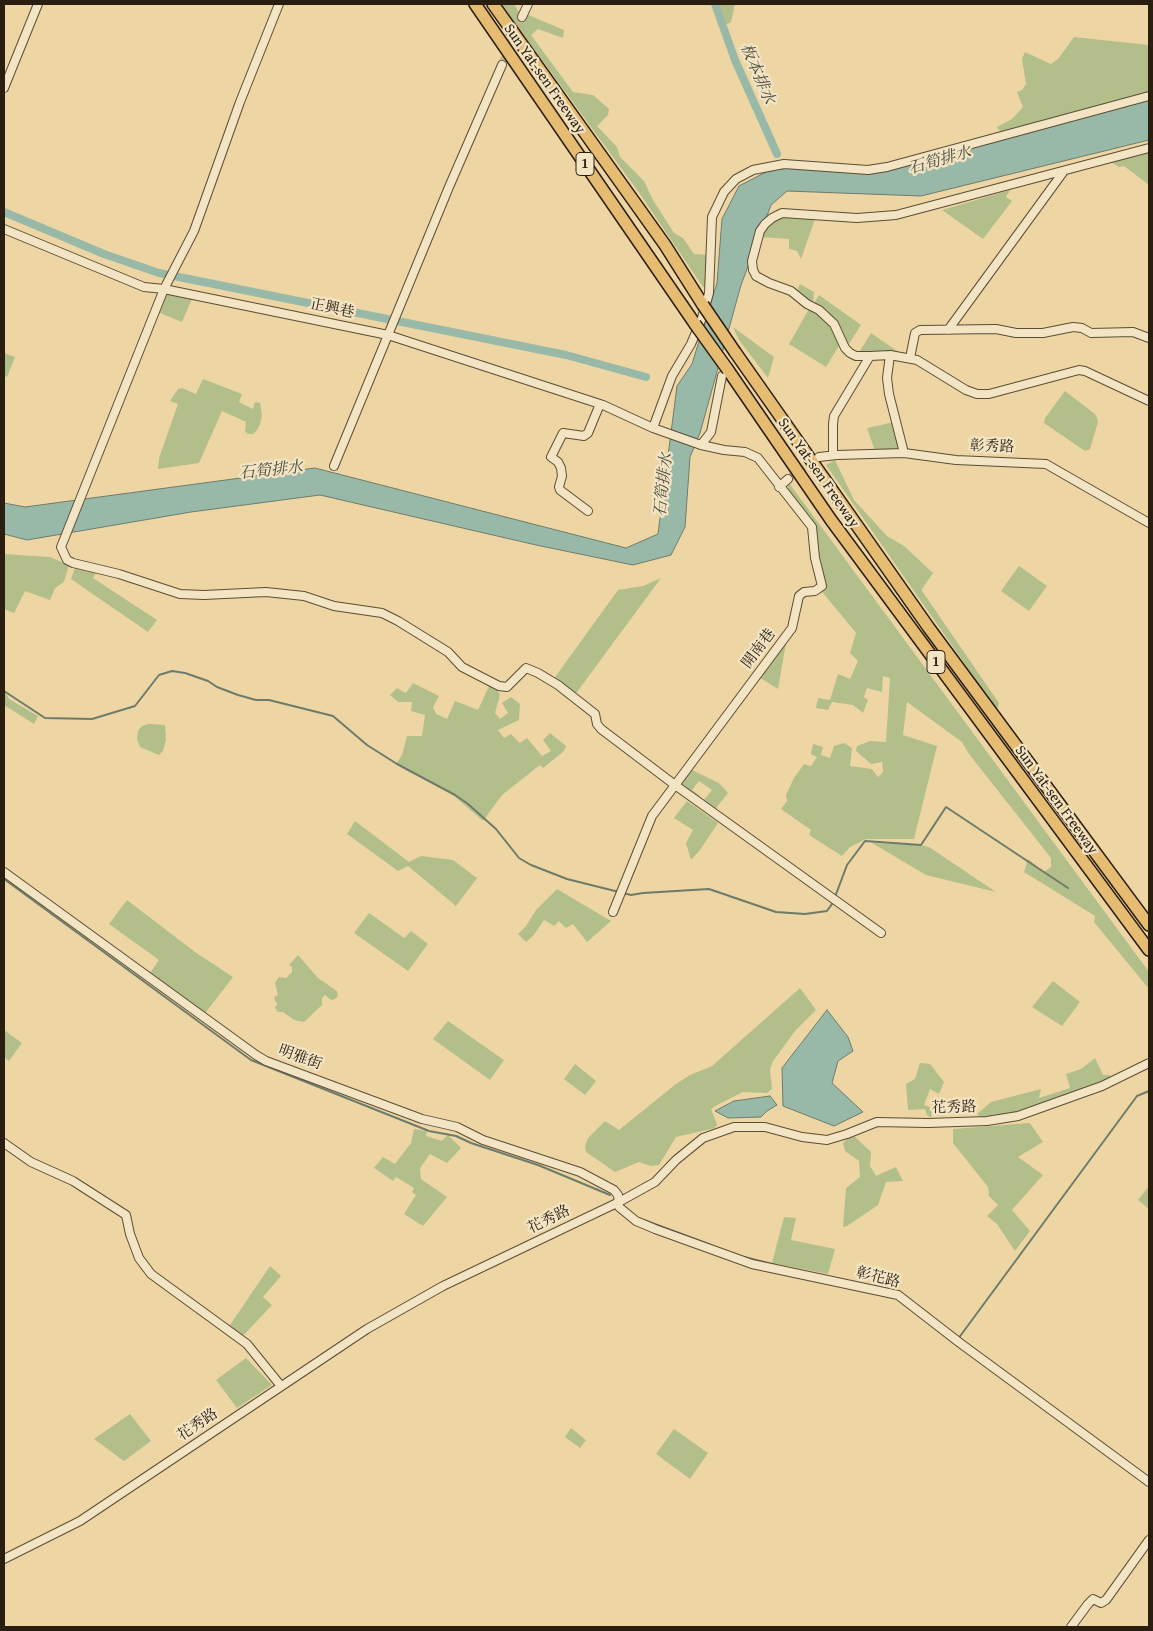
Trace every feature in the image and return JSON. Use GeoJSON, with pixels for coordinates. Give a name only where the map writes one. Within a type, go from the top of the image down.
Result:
{"type":"FeatureCollection","features":[{"type":"Feature","properties":{"kind":"highway","name":"Sun Yat-sen Freeway"},"geometry":{"type":"LineString","coordinates":[[475,4],[695,324],[725,373],[831,520],[1149,950]]}},
{"type":"Feature","properties":{"kind":"highway","name":"Sun Yat-sen Freeway"},"geometry":{"type":"LineString","coordinates":[[493,4],[665,245],[735,352],[930,628],[1149,925]]}},
{"type":"Feature","properties":{"kind":"street"},"geometry":{"type":"LineString","coordinates":[[4,88],[38,4]]}},
{"type":"Feature","properties":{"kind":"street"},"geometry":{"type":"LineString","coordinates":[[279,4],[240,102],[194,230],[164,289],[61,547],[67,560],[119,574],[180,594],[204,595],[266,592],[304,596],[334,606],[382,613],[398,620],[448,652],[462,667],[500,686],[507,687],[526,668],[538,673],[558,684],[595,714],[597,724],[601,729],[881,933]]}},
{"type":"Feature","properties":{"kind":"street"},"geometry":{"type":"LineString","coordinates":[[522,17],[528,4]]}},
{"type":"Feature","properties":{"kind":"street"},"geometry":{"type":"LineString","coordinates":[[334,466],[502,65]]}},
{"type":"Feature","properties":{"kind":"street"},"geometry":{"type":"LineString","coordinates":[[653,428],[672,376],[691,344],[702,318],[709,293],[712,217],[724,192],[736,179],[753,170],[784,164],[868,170],[887,167],[1149,96]]}},
{"type":"Feature","properties":{"kind":"street"},"geometry":{"type":"LineString","coordinates":[[1149,148],[896,215],[857,218],[782,213],[768,221],[760,231],[752,261],[756,276],[791,291],[807,304],[819,310],[836,327],[845,348],[856,356],[890,355],[910,358],[924,363],[966,390],[977,394],[989,394],[1078,370],[1149,401]]}},
{"type":"Feature","properties":{"kind":"street"},"geometry":{"type":"LineString","coordinates":[[948,330],[1064,171]]}},
{"type":"Feature","properties":{"kind":"street","name":"正興巷"},"geometry":{"type":"LineString","coordinates":[[4,229],[144,287],[164,289],[388,335],[600,404],[653,428],[701,444]]}},
{"type":"Feature","properties":{"kind":"street"},"geometry":{"type":"LineString","coordinates":[[910,358],[915,333],[918,330],[996,330],[1016,333],[1043,333],[1073,327],[1082,328],[1091,333],[1133,332],[1149,338]]}},
{"type":"Feature","properties":{"kind":"street"},"geometry":{"type":"LineString","coordinates":[[890,355],[887,378],[889,394],[904,453]]}},
{"type":"Feature","properties":{"kind":"street"},"geometry":{"type":"LineString","coordinates":[[833,455],[834,416],[870,356]]}},
{"type":"Feature","properties":{"kind":"street"},"geometry":{"type":"LineString","coordinates":[[701,444],[710,432],[725,373]]}},
{"type":"Feature","properties":{"kind":"street"},"geometry":{"type":"LineString","coordinates":[[588,511],[560,490],[561,468],[558,462],[551,457],[563,433],[584,436],[588,433],[600,404]]}},
{"type":"Feature","properties":{"kind":"street","name":"開南巷"},"geometry":{"type":"LineString","coordinates":[[613,912],[652,816],[792,628],[799,596],[804,592],[815,591],[822,586],[815,558],[812,527],[760,461],[752,454],[701,444]]}},
{"type":"Feature","properties":{"kind":"street","name":"彰秀路"},"geometry":{"type":"LineString","coordinates":[[819,457],[904,453],[956,460],[1046,464],[1149,523]]}},
{"type":"Feature","properties":{"kind":"street"},"geometry":{"type":"LineString","coordinates":[[779,487],[788,479]]}},
{"type":"Feature","properties":{"kind":"street","name":"明雅街"},"geometry":{"type":"LineString","coordinates":[[4,872],[261,1058],[422,1119],[457,1127],[483,1140],[580,1172],[614,1190],[618,1195],[619,1202]]}},
{"type":"Feature","properties":{"kind":"street","name":"花秀路"},"geometry":{"type":"LineString","coordinates":[[4,1559],[80,1521],[367,1329],[443,1286],[619,1202],[655,1182],[676,1160],[703,1138],[734,1127],[766,1127],[802,1137],[827,1140],[877,1122],[987,1121],[1018,1116],[1102,1086],[1149,1062]]}},
{"type":"Feature","properties":{"kind":"street"},"geometry":{"type":"LineString","coordinates":[[4,1143],[31,1162],[73,1181],[126,1214],[130,1234],[139,1258],[151,1274],[247,1344],[280,1386]]}},
{"type":"Feature","properties":{"kind":"street","name":"彰花路"},"geometry":{"type":"LineString","coordinates":[[619,1202],[619,1206],[641,1224],[752,1264],[898,1295],[1149,1482]]}},
{"type":"Feature","properties":{"kind":"street"},"geometry":{"type":"LineString","coordinates":[[1071,1627],[1093,1599],[1101,1603],[1106,1600],[1149,1540]]}},
{"type":"Feature","properties":{"kind":"green space"},"geometry":{"type":"Polygon","coordinates":[[[501,4],[514,4],[522,17],[526,14],[564,30],[563,38],[538,29],[531,35],[573,92],[593,95],[609,109],[608,115],[597,126],[617,147],[620,157],[644,181],[653,200],[674,233],[683,238],[694,254],[707,255],[707,288],[703,287],[640,194],[501,4]]]}},
{"type":"Feature","properties":{"kind":"green space"},"geometry":{"type":"Polygon","coordinates":[[[719,4],[735,4],[731,22],[725,25],[719,4]]]}},
{"type":"Feature","properties":{"kind":"green space"},"geometry":{"type":"Polygon","coordinates":[[[1074,37],[1149,45],[1149,93],[1002,134],[997,127],[1012,119],[1023,107],[1017,92],[1022,90],[1026,84],[1022,59],[1025,52],[1051,64],[1058,59],[1074,37]]]}},
{"type":"Feature","properties":{"kind":"green space"},"geometry":{"type":"Polygon","coordinates":[[[1149,152],[1149,185],[1124,166],[1119,167],[1111,162],[1149,152]]]}},
{"type":"Feature","properties":{"kind":"green space"},"geometry":{"type":"Polygon","coordinates":[[[1010,190],[1006,197],[1012,201],[983,239],[942,210],[1010,190]]]}},
{"type":"Feature","properties":{"kind":"green space"},"geometry":{"type":"Polygon","coordinates":[[[782,216],[815,219],[801,259],[797,251],[789,249],[789,239],[760,237],[768,224],[782,216]]]}},
{"type":"Feature","properties":{"kind":"green space"},"geometry":{"type":"Polygon","coordinates":[[[800,284],[814,292],[813,302],[800,296],[798,288],[800,284]]]}},
{"type":"Feature","properties":{"kind":"green space"},"geometry":{"type":"Polygon","coordinates":[[[167,294],[192,299],[182,322],[160,313],[167,294]]]}},
{"type":"Feature","properties":{"kind":"green space"},"geometry":{"type":"Polygon","coordinates":[[[819,295],[861,325],[847,347],[836,322],[814,303],[819,295]]]}},
{"type":"Feature","properties":{"kind":"green space"},"geometry":{"type":"Polygon","coordinates":[[[809,309],[815,311],[833,327],[839,346],[826,367],[789,344],[809,309]]]}},
{"type":"Feature","properties":{"kind":"green space"},"geometry":{"type":"Polygon","coordinates":[[[733,327],[774,357],[768,378],[739,340],[733,327]]]}},
{"type":"Feature","properties":{"kind":"green space"},"geometry":{"type":"Polygon","coordinates":[[[871,333],[900,353],[858,354],[871,333]]]}},
{"type":"Feature","properties":{"kind":"green space"},"geometry":{"type":"Polygon","coordinates":[[[4,353],[15,357],[7,377],[4,375],[4,353]]]}},
{"type":"Feature","properties":{"kind":"green space"},"geometry":{"type":"Polygon","coordinates":[[[203,379],[242,394],[239,402],[253,409],[255,402],[260,403],[262,416],[257,430],[253,434],[248,434],[245,431],[246,422],[222,411],[199,463],[158,469],[159,458],[178,404],[170,401],[178,389],[182,388],[196,394],[203,379]]]}},
{"type":"Feature","properties":{"kind":"green space"},"geometry":{"type":"Polygon","coordinates":[[[1065,391],[1095,414],[1097,418],[1098,422],[1090,449],[1085,451],[1044,423],[1045,418],[1065,391]]]}},
{"type":"Feature","properties":{"kind":"green space"},"geometry":{"type":"Polygon","coordinates":[[[894,422],[901,448],[875,451],[867,428],[894,422]]]}},
{"type":"Feature","properties":{"kind":"green space"},"geometry":{"type":"Polygon","coordinates":[[[835,460],[854,500],[887,536],[904,546],[933,573],[922,591],[999,703],[997,710],[826,465],[835,460]]]}},
{"type":"Feature","properties":{"kind":"green space"},"geometry":{"type":"Polygon","coordinates":[[[789,483],[1149,972],[1149,989],[1094,922],[1095,916],[1024,872],[1028,859],[1044,872],[1051,867],[1051,858],[969,754],[962,742],[907,702],[903,735],[937,746],[914,839],[866,839],[850,847],[842,856],[809,835],[811,830],[781,809],[787,801],[786,795],[794,778],[804,764],[811,766],[817,757],[811,754],[813,744],[823,747],[821,755],[830,758],[834,746],[844,743],[852,748],[850,766],[872,769],[878,777],[883,772],[882,762],[871,764],[856,751],[857,746],[870,741],[886,742],[890,678],[883,676],[882,692],[867,688],[864,697],[868,700],[863,713],[853,705],[832,702],[828,710],[816,708],[818,698],[830,700],[838,674],[850,679],[858,661],[850,653],[856,633],[823,593],[816,569],[812,527],[787,493],[789,483]]]}},
{"type":"Feature","properties":{"kind":"green space"},"geometry":{"type":"Polygon","coordinates":[[[4,554],[50,557],[69,565],[64,582],[55,588],[50,600],[25,591],[14,613],[4,609],[4,554]]]}},
{"type":"Feature","properties":{"kind":"green space"},"geometry":{"type":"Polygon","coordinates":[[[1019,566],[1047,586],[1029,611],[1001,591],[1019,566]]]}},
{"type":"Feature","properties":{"kind":"green space"},"geometry":{"type":"Polygon","coordinates":[[[75,567],[96,573],[93,578],[157,620],[148,632],[71,579],[75,567]]]}},
{"type":"Feature","properties":{"kind":"green space"},"geometry":{"type":"Polygon","coordinates":[[[661,578],[574,696],[553,680],[618,590],[643,586],[661,578]]]}},
{"type":"Feature","properties":{"kind":"green space"},"geometry":{"type":"Polygon","coordinates":[[[785,640],[786,643],[778,689],[757,676],[785,640]]]}},
{"type":"Feature","properties":{"kind":"green space"},"geometry":{"type":"Polygon","coordinates":[[[413,683],[439,696],[433,707],[436,714],[447,719],[455,701],[478,710],[490,684],[497,689],[500,695],[495,713],[500,719],[508,713],[502,703],[511,697],[520,704],[519,720],[498,730],[504,738],[511,734],[520,743],[527,738],[542,756],[551,751],[543,740],[550,733],[566,746],[564,751],[543,768],[540,765],[502,795],[483,821],[446,789],[396,764],[402,755],[407,736],[422,736],[425,715],[411,711],[412,702],[398,702],[390,695],[397,688],[406,693],[413,683]]]}},
{"type":"Feature","properties":{"kind":"green space"},"geometry":{"type":"Polygon","coordinates":[[[4,690],[9,699],[38,716],[34,724],[4,705],[4,690]]]}},
{"type":"Feature","properties":{"kind":"green space"},"geometry":{"type":"Polygon","coordinates":[[[149,724],[165,725],[166,740],[163,751],[159,755],[140,747],[137,739],[138,731],[142,726],[149,724]]]}},
{"type":"Feature","properties":{"kind":"green space"},"geometry":{"type":"Polygon","coordinates":[[[690,769],[719,783],[728,793],[713,812],[701,803],[712,790],[699,781],[692,790],[700,796],[697,800],[679,783],[690,769]]]}},
{"type":"Feature","properties":{"kind":"green space"},"geometry":{"type":"Polygon","coordinates":[[[687,801],[718,823],[691,860],[686,843],[693,830],[674,818],[687,801]]]}},
{"type":"Feature","properties":{"kind":"green space"},"geometry":{"type":"Polygon","coordinates":[[[355,821],[409,862],[421,856],[453,860],[477,878],[456,906],[408,866],[398,871],[347,834],[355,821]]]}},
{"type":"Feature","properties":{"kind":"green space"},"geometry":{"type":"Polygon","coordinates":[[[872,843],[929,847],[996,892],[926,875],[872,843]]]}},
{"type":"Feature","properties":{"kind":"green space"},"geometry":{"type":"Polygon","coordinates":[[[557,889],[611,921],[587,942],[573,924],[566,928],[559,921],[554,926],[544,920],[533,936],[526,942],[518,934],[526,926],[536,910],[557,889]]]}},
{"type":"Feature","properties":{"kind":"green space"},"geometry":{"type":"Polygon","coordinates":[[[127,900],[195,952],[233,977],[203,1016],[148,976],[159,960],[109,924],[127,900]]]}},
{"type":"Feature","properties":{"kind":"green space"},"geometry":{"type":"Polygon","coordinates":[[[369,913],[404,938],[411,931],[428,944],[408,971],[354,933],[369,913]]]}},
{"type":"Feature","properties":{"kind":"green space"},"geometry":{"type":"Polygon","coordinates":[[[298,955],[318,978],[337,991],[338,996],[331,1000],[325,995],[322,998],[322,1005],[304,1022],[294,1020],[283,1012],[278,1012],[275,1008],[278,1002],[276,1003],[274,997],[278,995],[275,983],[279,977],[286,978],[292,972],[292,967],[289,965],[298,955]]]}},
{"type":"Feature","properties":{"kind":"green space"},"geometry":{"type":"Polygon","coordinates":[[[1053,981],[1080,1002],[1062,1026],[1032,1007],[1053,981]]]}},
{"type":"Feature","properties":{"kind":"green space"},"geometry":{"type":"Polygon","coordinates":[[[800,988],[816,1010],[795,1031],[773,1061],[770,1069],[772,1089],[767,1093],[743,1092],[711,1109],[717,1124],[715,1128],[676,1137],[659,1165],[651,1166],[639,1162],[615,1172],[586,1152],[585,1146],[588,1138],[605,1121],[619,1130],[676,1084],[690,1075],[712,1066],[800,988]]]}},
{"type":"Feature","properties":{"kind":"green space"},"geometry":{"type":"Polygon","coordinates":[[[448,1021],[504,1060],[490,1080],[433,1039],[448,1021]]]}},
{"type":"Feature","properties":{"kind":"green space"},"geometry":{"type":"Polygon","coordinates":[[[4,1030],[22,1043],[9,1061],[4,1057],[4,1030]]]}},
{"type":"Feature","properties":{"kind":"green space"},"geometry":{"type":"Polygon","coordinates":[[[1095,1058],[1103,1075],[1110,1075],[1110,1080],[1024,1111],[984,1119],[977,1114],[991,1102],[1041,1089],[1039,1098],[1070,1088],[1066,1074],[1081,1069],[1095,1058]]]}},
{"type":"Feature","properties":{"kind":"green space"},"geometry":{"type":"Polygon","coordinates":[[[920,1063],[930,1064],[944,1082],[939,1094],[930,1089],[924,1105],[932,1108],[931,1118],[927,1115],[925,1109],[908,1110],[906,1084],[915,1079],[920,1063]]]}},
{"type":"Feature","properties":{"kind":"green space"},"geometry":{"type":"Polygon","coordinates":[[[575,1064],[596,1081],[585,1095],[564,1079],[575,1064]]]}},
{"type":"Feature","properties":{"kind":"green space"},"geometry":{"type":"Polygon","coordinates":[[[1030,1123],[1043,1142],[1018,1157],[1043,1175],[1012,1210],[1030,1231],[1015,1251],[997,1224],[987,1216],[998,1205],[989,1196],[988,1187],[953,1143],[953,1129],[1030,1123]]]}},
{"type":"Feature","properties":{"kind":"green space"},"geometry":{"type":"Polygon","coordinates":[[[414,1129],[427,1131],[426,1136],[442,1141],[448,1135],[461,1148],[447,1163],[430,1154],[420,1168],[421,1179],[447,1197],[423,1226],[404,1214],[416,1195],[412,1192],[414,1188],[396,1177],[393,1181],[374,1168],[383,1157],[395,1164],[411,1143],[414,1129]]]}},
{"type":"Feature","properties":{"kind":"green space"},"geometry":{"type":"Polygon","coordinates":[[[852,1134],[871,1152],[870,1166],[876,1176],[896,1167],[903,1181],[886,1182],[878,1205],[843,1227],[846,1188],[860,1177],[859,1161],[845,1151],[843,1143],[852,1134]]]}},
{"type":"Feature","properties":{"kind":"green space"},"geometry":{"type":"Polygon","coordinates":[[[1149,1186],[1149,1209],[1138,1200],[1149,1186]]]}},
{"type":"Feature","properties":{"kind":"green space"},"geometry":{"type":"Polygon","coordinates":[[[784,1217],[796,1218],[791,1240],[835,1249],[828,1274],[772,1263],[784,1217]]]}},
{"type":"Feature","properties":{"kind":"green space"},"geometry":{"type":"Polygon","coordinates":[[[270,1266],[281,1276],[263,1297],[272,1305],[240,1339],[226,1331],[270,1266]]]}},
{"type":"Feature","properties":{"kind":"green space"},"geometry":{"type":"Polygon","coordinates":[[[246,1358],[272,1385],[237,1408],[216,1380],[246,1358]]]}},
{"type":"Feature","properties":{"kind":"green space"},"geometry":{"type":"Polygon","coordinates":[[[130,1414],[151,1441],[124,1461],[94,1439],[130,1414]]]}},
{"type":"Feature","properties":{"kind":"green space"},"geometry":{"type":"Polygon","coordinates":[[[571,1428],[586,1440],[580,1448],[565,1437],[571,1428]]]}},
{"type":"Feature","properties":{"kind":"green space"},"geometry":{"type":"Polygon","coordinates":[[[674,1429],[708,1453],[690,1479],[656,1454],[674,1429]]]}},
{"type":"Feature","properties":{"kind":"water","name":"石筍排水"},"geometry":{"type":"Polygon","coordinates":[[[1149,100],[1149,140],[921,196],[787,191],[771,205],[741,285],[700,433],[690,457],[685,527],[671,555],[633,565],[536,545],[320,495],[191,512],[27,540],[4,534],[4,503],[25,507],[315,468],[626,548],[658,534],[677,386],[692,364],[717,283],[722,219],[739,186],[770,170],[789,168],[875,170],[1149,100]]]}},
{"type":"Feature","properties":{"kind":"water"},"geometry":{"type":"Polygon","coordinates":[[[827,1010],[848,1037],[853,1051],[838,1061],[832,1083],[863,1112],[834,1126],[783,1106],[782,1068],[827,1010]]]}},
{"type":"Feature","properties":{"kind":"water"},"geometry":{"type":"Polygon","coordinates":[[[770,1096],[777,1105],[761,1117],[728,1118],[715,1111],[734,1101],[770,1096]]]}},
{"type":"Feature","properties":{"kind":"waterway","name":"板本排水"},"geometry":{"type":"LineString","coordinates":[[715,4],[735,60],[777,154]]}},
{"type":"Feature","properties":{"kind":"waterway"},"geometry":{"type":"LineString","coordinates":[[4,212],[104,254],[159,273],[566,355],[646,377]]}},
{"type":"Feature","properties":{"kind":"waterway"},"geometry":{"type":"LineString","coordinates":[[4,691],[45,718],[92,719],[135,706],[159,675],[172,671],[185,673],[208,681],[217,687],[238,695],[256,700],[269,700],[333,716],[367,745],[468,804],[496,829],[519,858],[531,865],[567,879],[619,892]]}},
{"type":"Feature","properties":{"kind":"waterway"},"geometry":{"type":"LineString","coordinates":[[835,897],[847,865],[865,841],[921,845],[946,807],[1068,888]]}},
{"type":"Feature","properties":{"kind":"waterway"},"geometry":{"type":"LineString","coordinates":[[4,879],[251,1060],[429,1131],[456,1136],[471,1143],[538,1165],[610,1195]]}},
{"type":"Feature","properties":{"kind":"waterway"},"geometry":{"type":"LineString","coordinates":[[623,893],[631,895],[709,889],[776,912],[805,914],[827,911],[834,901]]}},
{"type":"Feature","properties":{"kind":"waterway"},"geometry":{"type":"LineString","coordinates":[[958,1339],[1137,1096],[1149,1091]]}},
{"type":"Feature","properties":{"kind":"waterway"},"geometry":{"type":"LineString","coordinates":[[636,1217],[711,1245]]}},
{"type":"Feature","properties":{"kind":"waterway"},"geometry":{"type":"LineString","coordinates":[[744,1257],[776,1265]]}},
{"type":"Feature","properties":{"kind":"waterway"},"geometry":{"type":"LineString","coordinates":[[900,1292],[912,1301]]}},
{"type":"Feature","properties":{"kind":"tunnel"},"geometry":{"type":"LineString","coordinates":[[502,65],[522,17]]}},
{"type":"Feature","properties":{"kind":"tunnel"},"geometry":{"type":"LineString","coordinates":[[788,479],[815,460]]}}]}
